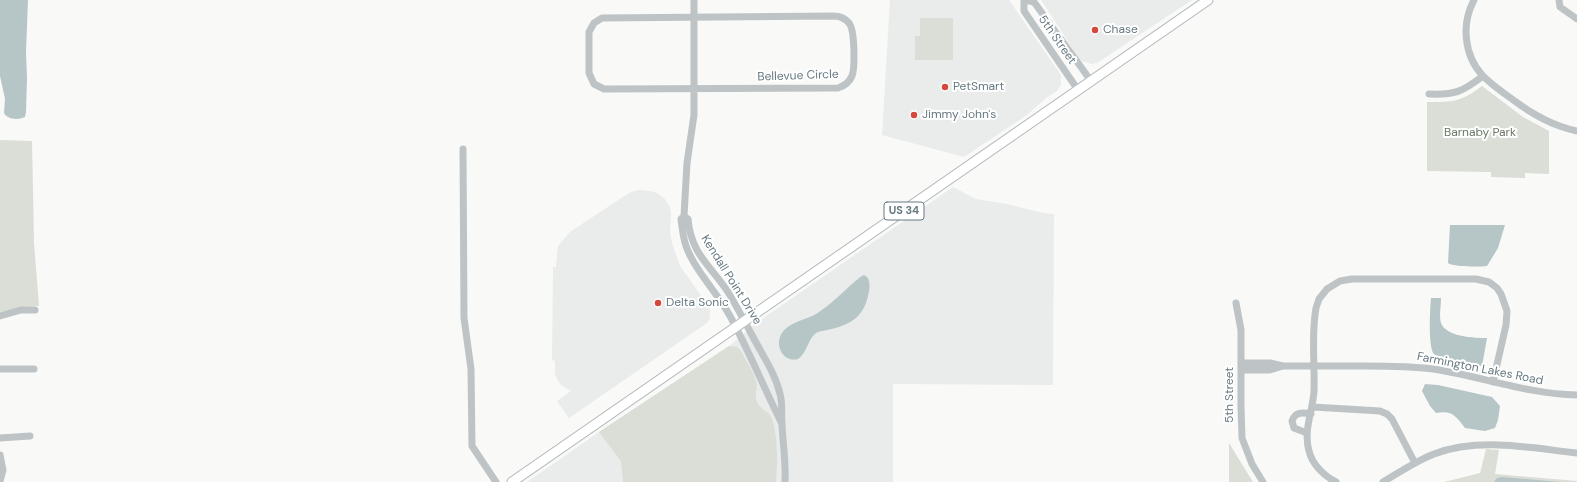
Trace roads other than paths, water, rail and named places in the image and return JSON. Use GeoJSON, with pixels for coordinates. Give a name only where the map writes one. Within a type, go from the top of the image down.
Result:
{"type":"FeatureCollection","features":[{"type":"Feature","properties":{"kind":"main road","name":"US 34"},"geometry":{"type":"LineString","coordinates":[[512,482],[1208,0]]}},
{"type":"Feature","properties":{"kind":"street","name":"Kendall Point Drive"},"geometry":{"type":"LineString","coordinates":[[694,0],[694,115],[687,163],[684,216],[688,219],[690,245],[706,280],[726,308],[736,327],[782,424]]}},
{"type":"Feature","properties":{"kind":"street","name":"5th Street"},"geometry":{"type":"LineString","coordinates":[[1078,90],[1024,11],[1024,0],[1034,2],[1091,81]]}},
{"type":"Feature","properties":{"kind":"street"},"geometry":{"type":"LineString","coordinates":[[1474,0],[1469,9],[1466,24],[1466,40],[1471,59],[1483,76],[1532,114],[1556,125],[1577,131]]}},
{"type":"Feature","properties":{"kind":"street"},"geometry":{"type":"LineString","coordinates":[[1559,0],[1560,7],[1577,19]]}},
{"type":"Feature","properties":{"kind":"street","name":"Bellevue Circle"},"geometry":{"type":"LineString","coordinates":[[838,16],[845,19],[850,24],[853,31],[852,76],[845,85],[838,88],[694,88],[604,88],[594,84],[589,73],[589,32],[591,26],[598,19],[607,17],[838,16]]}},
{"type":"Feature","properties":{"kind":"street"},"geometry":{"type":"LineString","coordinates":[[1429,94],[1457,93],[1470,86],[1483,76]]}},
{"type":"Feature","properties":{"kind":"street"},"geometry":{"type":"LineString","coordinates":[[463,149],[464,318],[471,369],[472,446],[496,482]]}},
{"type":"Feature","properties":{"kind":"street","name":"Kendall Point Drive"},"geometry":{"type":"LineString","coordinates":[[690,245],[727,291],[745,320],[771,368],[780,396],[783,414],[782,424],[785,455],[785,482]]}},
{"type":"Feature","properties":{"kind":"street"},"geometry":{"type":"LineString","coordinates":[[1336,482],[1327,476],[1316,465],[1309,452],[1307,433],[1312,410],[1316,308],[1322,295],[1332,285],[1352,278],[1476,279],[1488,282],[1497,288],[1503,297],[1507,311],[1506,325],[1493,382]]}},
{"type":"Feature","properties":{"kind":"street","name":"5th Street"},"geometry":{"type":"LineString","coordinates":[[1236,303],[1240,322],[1241,423],[1243,444],[1252,464],[1263,482]]}},
{"type":"Feature","properties":{"kind":"street"},"geometry":{"type":"LineString","coordinates":[[0,316],[21,310],[35,310]]}},
{"type":"Feature","properties":{"kind":"street","name":"Farmington Lakes Road"},"geometry":{"type":"LineString","coordinates":[[1241,366],[1270,363],[1283,366],[1423,368],[1552,394],[1577,395]]}},
{"type":"Feature","properties":{"kind":"street"},"geometry":{"type":"LineString","coordinates":[[0,369],[34,369]]}},
{"type":"Feature","properties":{"kind":"street"},"geometry":{"type":"LineString","coordinates":[[1307,433],[1294,428],[1292,421],[1299,413],[1312,410],[1372,410],[1387,414],[1392,419],[1415,463]]}},
{"type":"Feature","properties":{"kind":"street"},"geometry":{"type":"LineString","coordinates":[[0,438],[30,436]]}},
{"type":"Feature","properties":{"kind":"street"},"geometry":{"type":"LineString","coordinates":[[1383,482],[1415,463],[1436,453],[1475,445],[1577,453]]}},
{"type":"Feature","properties":{"kind":"street"},"geometry":{"type":"LineString","coordinates":[[0,455],[3,471],[0,481]]}},
{"type":"Feature","properties":{"kind":"place","name":"Chase"},"geometry":{"type":"Point","coordinates":[1095,30]}},
{"type":"Feature","properties":{"kind":"place","name":"PetSmart"},"geometry":{"type":"Point","coordinates":[945,87]}},
{"type":"Feature","properties":{"kind":"place","name":"Jimmy John's"},"geometry":{"type":"Point","coordinates":[914,115]}},
{"type":"Feature","properties":{"kind":"place","name":"Delta Sonic"},"geometry":{"type":"Point","coordinates":[658,303]}},
{"type":"Feature","properties":{"kind":"park label","name":"Barnaby Park"},"geometry":{"type":"Point","coordinates":[1480,133]}}]}
